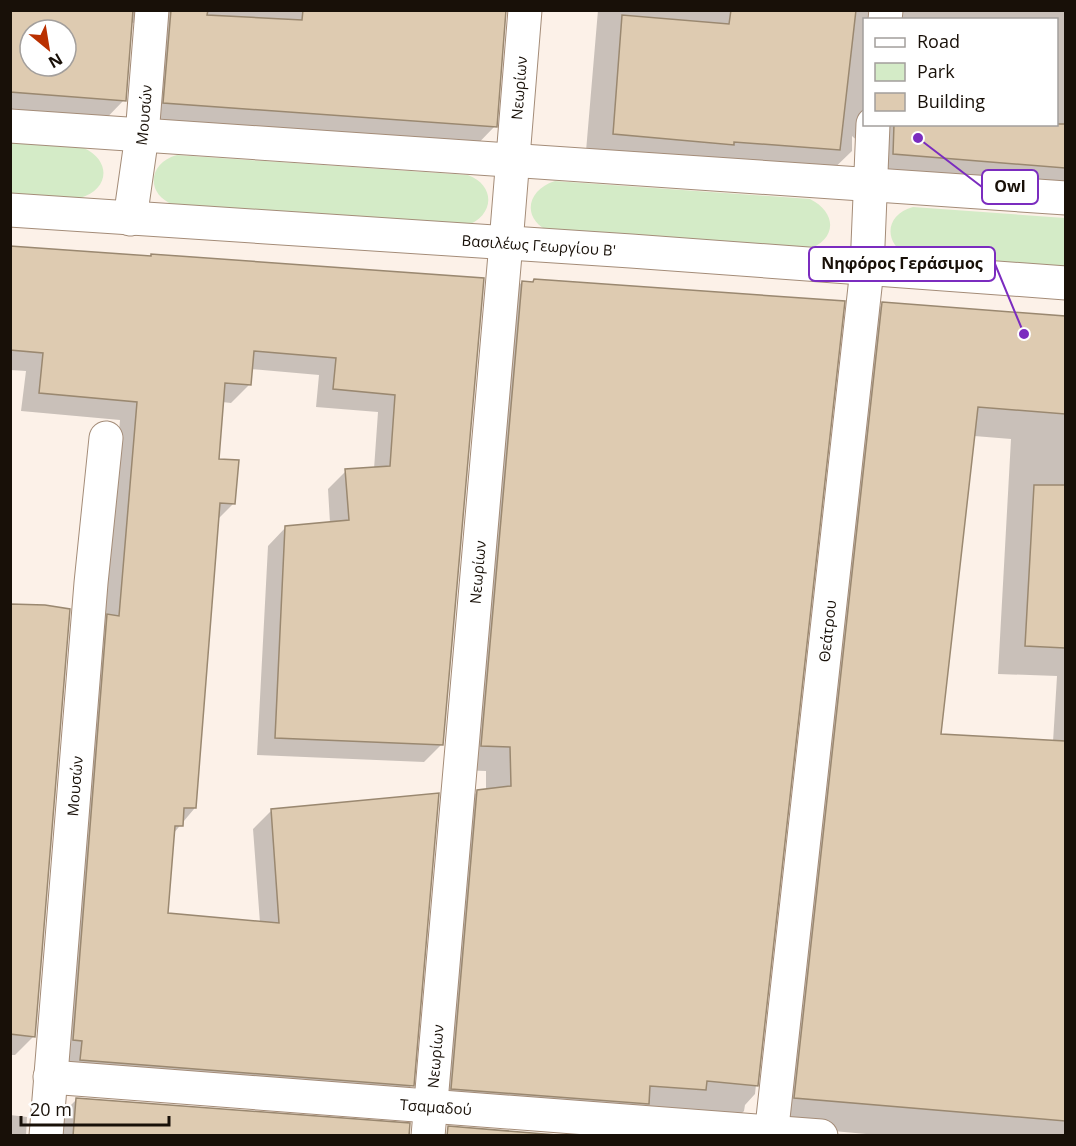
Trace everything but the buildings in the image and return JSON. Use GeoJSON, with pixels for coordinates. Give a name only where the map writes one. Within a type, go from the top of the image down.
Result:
{"type":"FeatureCollection","features":[{"type":"Feature","properties":{"kind":"street","name":"Μουσών"},"geometry":{"type":"LineString","coordinates":[[130,219],[142,135],[152,10]]}},
{"type":"Feature","properties":{"kind":"street","name":"Νεωρίων"},"geometry":{"type":"LineString","coordinates":[[429,1121],[525,10]]}},
{"type":"Feature","properties":{"kind":"street"},"geometry":{"type":"LineString","coordinates":[[10,126],[1065,198]]}},
{"type":"Feature","properties":{"kind":"street","name":"Θεάτρου"},"geometry":{"type":"LineString","coordinates":[[771,1134],[867,269],[873,126]]}},
{"type":"Feature","properties":{"kind":"street","name":"Βασιλέως Γεωργίου Β'"},"geometry":{"type":"LineString","coordinates":[[10,210],[1065,283]]}},
{"type":"Feature","properties":{"kind":"street","name":"Μουσών"},"geometry":{"type":"LineString","coordinates":[[46,1136],[91,583],[106,438]]}},
{"type":"Feature","properties":{"kind":"street","name":"Τσαμαδού"},"geometry":{"type":"LineString","coordinates":[[50,1077],[146,1085],[429,1121],[821,1136]]}},
{"type":"Feature","properties":{"kind":"green space"},"geometry":{"type":"Polygon","coordinates":[[[10,143],[84,148],[99,160],[103,167],[101,182],[97,189],[80,198],[11,194],[10,143]]]}},
{"type":"Feature","properties":{"kind":"green space"},"geometry":{"type":"Polygon","coordinates":[[[177,155],[468,175],[484,186],[488,201],[482,216],[465,226],[174,205],[158,194],[154,179],[160,165],[177,155]]]}},
{"type":"Feature","properties":{"kind":"green space"},"geometry":{"type":"Polygon","coordinates":[[[555,181],[810,199],[826,212],[830,226],[824,240],[806,250],[551,232],[541,227],[535,220],[531,213],[531,205],[538,191],[555,181]]]}},
{"type":"Feature","properties":{"kind":"green space"},"geometry":{"type":"Polygon","coordinates":[[[913,207],[1065,218],[1065,268],[910,257],[895,245],[890,230],[897,216],[913,207]]]}},
{"type":"Feature","properties":{"kind":"place","name":"Owl"},"geometry":{"type":"Point","coordinates":[918,138]}},
{"type":"Feature","properties":{"kind":"place","name":"Νηφόρος Γεράσιμος"},"geometry":{"type":"Point","coordinates":[1024,334]}}]}
